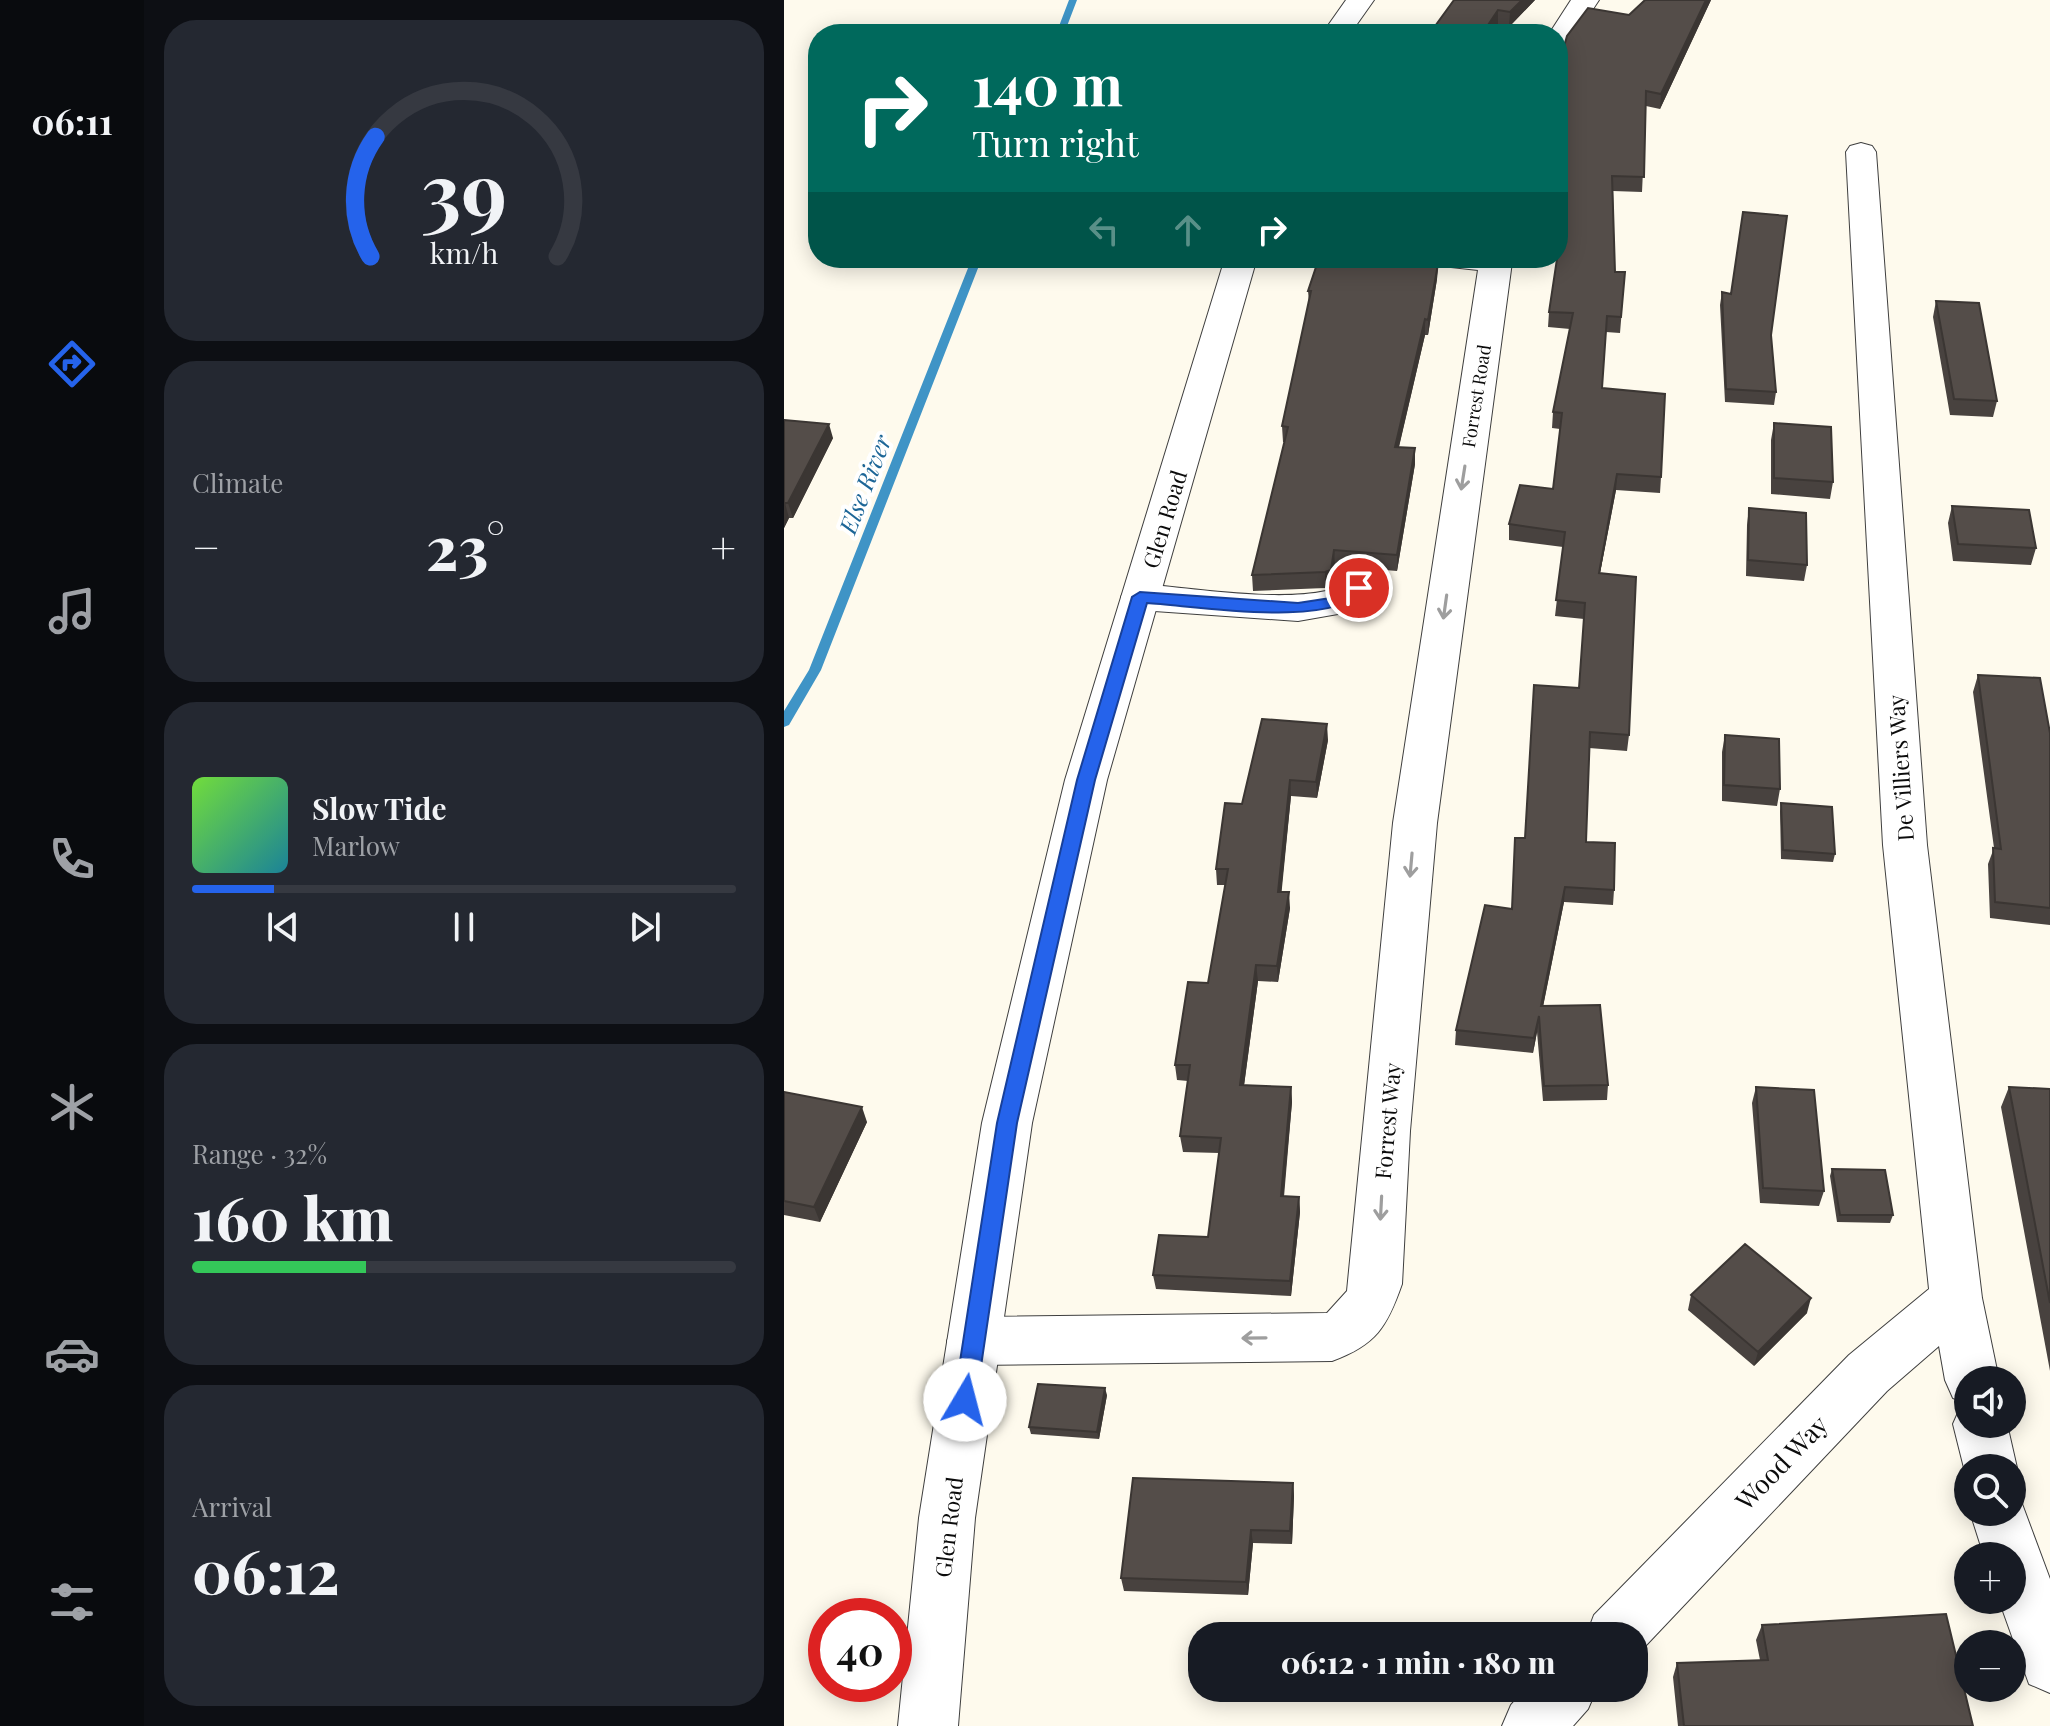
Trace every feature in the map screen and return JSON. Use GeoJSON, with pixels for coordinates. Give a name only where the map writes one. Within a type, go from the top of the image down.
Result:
{"type":"FeatureCollection","features":[{"type":"Feature","properties":{"kind":"street"},"geometry":{"type":"LineString","coordinates":[[1343,24],[1360,0]]}},
{"type":"Feature","properties":{"kind":"street"},"geometry":{"type":"LineString","coordinates":[[1568,26],[1585,0]]}},
{"type":"Feature","properties":{"kind":"street","name":"De Villiers Way"},"geometry":{"type":"LineString","coordinates":[[1861,152],[1905,845],[1956,1298],[1969,1366]]}},
{"type":"Feature","properties":{"kind":"street","name":"Glen Road"},"geometry":{"type":"LineString","coordinates":[[928,1726],[947,1518],[1007,1123],[1086,780],[1238,268]]}},
{"type":"Feature","properties":{"kind":"street","name":"Forrest Road"},"geometry":{"type":"LineString","coordinates":[[1456,530],[1495,268]]}},
{"type":"Feature","properties":{"kind":"street","name":"Forrest Way"},"geometry":{"type":"LineString","coordinates":[[974,1341],[1332,1337],[1359,1321],[1376,1284],[1385,1131],[1415,823],[1456,530]]}},
{"type":"Feature","properties":{"kind":"street"},"geometry":{"type":"LineString","coordinates":[[1140,597],[1298,608],[1341,602],[1359,588]]}},
{"type":"Feature","properties":{"kind":"street","name":"Wood Way"},"geometry":{"type":"LineString","coordinates":[[1628,1622],[1868,1373],[1956,1298]]}},
{"type":"Feature","properties":{"kind":"street"},"geometry":{"type":"LineString","coordinates":[[2003,1526],[2050,1663]]}},
{"type":"Feature","properties":{"kind":"street"},"geometry":{"type":"LineString","coordinates":[[1532,1726],[1554,1702]]}},
{"type":"Feature","properties":{"kind":"building"},"geometry":{"type":"Polygon","coordinates":[[[1454,0],[1522,0],[1510,12],[1498,10],[1489,24],[1437,24],[1454,0]]]}},
{"type":"Feature","properties":{"kind":"building"},"geometry":{"type":"Polygon","coordinates":[[[1645,0],[1706,0],[1661,94],[1646,91],[1644,177],[1612,176],[1615,272],[1625,272],[1621,317],[1607,316],[1602,388],[1665,394],[1661,477],[1617,474],[1599,573],[1636,577],[1629,735],[1590,732],[1586,842],[1615,843],[1614,890],[1565,887],[1541,1006],[1600,1005],[1608,1085],[1544,1086],[1539,1016],[1534,1038],[1456,1030],[1485,905],[1512,909],[1515,838],[1525,838],[1534,685],[1579,688],[1585,603],[1556,600],[1565,532],[1509,524],[1520,485],[1553,489],[1562,413],[1553,412],[1573,313],[1549,312],[1556,268],[1568,268],[1568,35],[1588,8],[1629,15],[1645,0]]]}},
{"type":"Feature","properties":{"kind":"building"},"geometry":{"type":"Polygon","coordinates":[[[1743,212],[1787,216],[1771,335],[1776,392],[1726,389],[1722,292],[1731,294],[1743,212]]]}},
{"type":"Feature","properties":{"kind":"building"},"geometry":{"type":"Polygon","coordinates":[[[1316,268],[1437,268],[1428,320],[1425,319],[1395,447],[1415,448],[1397,555],[1334,550],[1331,570],[1325,572],[1252,575],[1288,427],[1282,426],[1311,291],[1308,291],[1316,268]]]}},
{"type":"Feature","properties":{"kind":"building"},"geometry":{"type":"Polygon","coordinates":[[[1936,301],[1979,303],[1997,401],[1954,399],[1936,301]]]}},
{"type":"Feature","properties":{"kind":"building"},"geometry":{"type":"Polygon","coordinates":[[[784,420],[829,424],[788,503],[784,505],[784,420]]]}},
{"type":"Feature","properties":{"kind":"building"},"geometry":{"type":"Polygon","coordinates":[[[1774,423],[1831,427],[1833,482],[1774,478],[1774,423]]]}},
{"type":"Feature","properties":{"kind":"building"},"geometry":{"type":"Polygon","coordinates":[[[1952,506],[2029,510],[2036,548],[1958,544],[1952,506]]]}},
{"type":"Feature","properties":{"kind":"building"},"geometry":{"type":"Polygon","coordinates":[[[1749,508],[1806,513],[1807,565],[1748,560],[1749,508]]]}},
{"type":"Feature","properties":{"kind":"building"},"geometry":{"type":"Polygon","coordinates":[[[1978,675],[2040,678],[2050,733],[2050,908],[1995,902],[1993,848],[2001,849],[1978,675]]]}},
{"type":"Feature","properties":{"kind":"building"},"geometry":{"type":"Polygon","coordinates":[[[1262,719],[1327,724],[1316,782],[1290,780],[1278,892],[1289,892],[1277,966],[1256,965],[1240,1085],[1291,1087],[1281,1196],[1299,1197],[1290,1281],[1153,1275],[1159,1235],[1208,1237],[1221,1138],[1180,1136],[1190,1065],[1175,1065],[1188,982],[1208,983],[1228,869],[1216,869],[1225,803],[1242,804],[1262,719]]]}},
{"type":"Feature","properties":{"kind":"building"},"geometry":{"type":"Polygon","coordinates":[[[1725,735],[1779,739],[1780,789],[1724,785],[1725,735]]]}},
{"type":"Feature","properties":{"kind":"building"},"geometry":{"type":"Polygon","coordinates":[[[1781,803],[1832,807],[1835,854],[1783,850],[1781,803]]]}},
{"type":"Feature","properties":{"kind":"building"},"geometry":{"type":"Polygon","coordinates":[[[1756,1087],[1814,1090],[1824,1191],[1763,1188],[1756,1087]]]}},
{"type":"Feature","properties":{"kind":"building"},"geometry":{"type":"Polygon","coordinates":[[[2009,1087],[2050,1089],[2050,1303],[2009,1087]]]}},
{"type":"Feature","properties":{"kind":"building"},"geometry":{"type":"Polygon","coordinates":[[[784,1092],[862,1107],[814,1207],[784,1201],[784,1092]]]}},
{"type":"Feature","properties":{"kind":"building"},"geometry":{"type":"Polygon","coordinates":[[[1832,1169],[1885,1170],[1893,1215],[1840,1215],[1832,1169]]]}},
{"type":"Feature","properties":{"kind":"building"},"geometry":{"type":"Polygon","coordinates":[[[1745,1244],[1811,1298],[1758,1352],[1691,1295],[1745,1244]]]}},
{"type":"Feature","properties":{"kind":"building"},"geometry":{"type":"Polygon","coordinates":[[[1038,1384],[1105,1388],[1097,1432],[1029,1427],[1038,1384]]]}},
{"type":"Feature","properties":{"kind":"building"},"geometry":{"type":"Polygon","coordinates":[[[1133,1478],[1293,1483],[1290,1531],[1251,1530],[1246,1582],[1121,1578],[1133,1478]]]}},
{"type":"Feature","properties":{"kind":"building"},"geometry":{"type":"Polygon","coordinates":[[[1946,1614],[1954,1647],[1954,1702],[1967,1702],[1973,1726],[1684,1726],[1677,1663],[1768,1660],[1762,1625],[1946,1614]]]}},
{"type":"Feature","properties":{"kind":"waterway","name":"Else River"},"geometry":{"type":"LineString","coordinates":[[1064,24],[1073,0]]}},
{"type":"Feature","properties":{"kind":"waterway","name":"Else River"},"geometry":{"type":"LineString","coordinates":[[784,722],[815,670],[973,268]]}},
{"type":"Feature","properties":{"kind":"route"},"geometry":{"type":"LineString","coordinates":[[965,1400],[1007,1123],[1086,780],[1140,597],[1298,608],[1325,607],[1341,602],[1359,588]]}}]}
